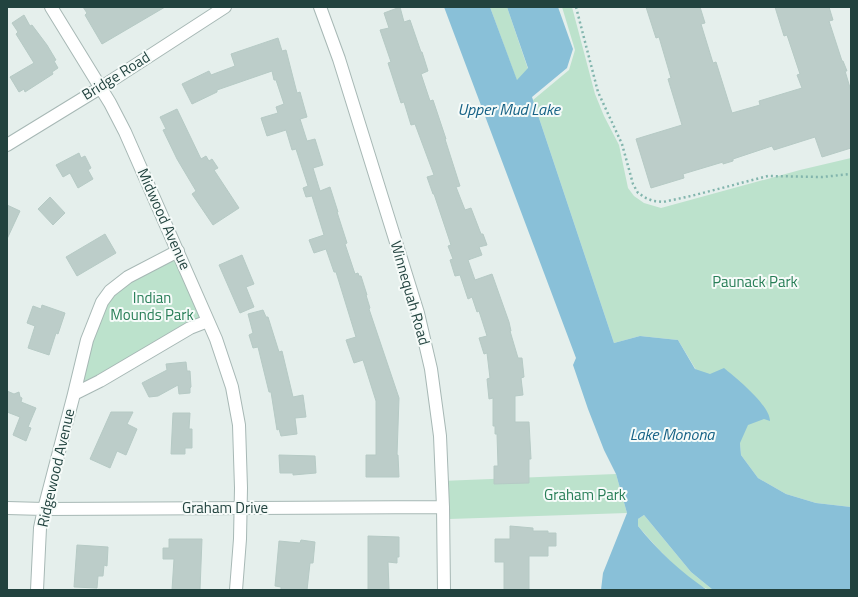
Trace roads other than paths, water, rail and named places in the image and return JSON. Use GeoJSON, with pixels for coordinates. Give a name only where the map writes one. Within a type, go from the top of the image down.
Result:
{"type":"FeatureCollection","features":[{"type":"Feature","properties":{"kind":"street","name":"Midwood Avenue"},"geometry":{"type":"LineString","coordinates":[[51,7],[125,132],[216,339],[232,387],[239,425],[241,508],[236,590]]}},
{"type":"Feature","properties":{"kind":"street","name":"Bridge Road"},"geometry":{"type":"LineString","coordinates":[[7,145],[100,88],[225,7]]}},
{"type":"Feature","properties":{"kind":"street","name":"Winnequah Road"},"geometry":{"type":"LineString","coordinates":[[320,7],[339,59],[418,313],[431,369],[440,436],[444,590]]}},
{"type":"Feature","properties":{"kind":"street","name":"Ridgewood Avenue"},"geometry":{"type":"LineString","coordinates":[[37,590],[40,528],[86,340],[102,302],[110,291],[128,277],[178,251]]}},
{"type":"Feature","properties":{"kind":"street","name":"Ridgewood Avenue"},"geometry":{"type":"LineString","coordinates":[[74,394],[100,381],[190,328],[208,321]]}},
{"type":"Feature","properties":{"kind":"street","name":"Graham Drive"},"geometry":{"type":"LineString","coordinates":[[7,508],[443,507]]}},
{"type":"Feature","properties":{"kind":"water","name":"Lake Monona"},"geometry":{"type":"Polygon","coordinates":[[[444,7],[490,7],[517,80],[528,68],[507,7],[558,7],[573,49],[567,68],[532,97],[614,343],[640,336],[678,340],[695,369],[710,374],[724,368],[752,392],[769,415],[770,421],[764,419],[748,425],[740,443],[741,455],[758,478],[786,494],[816,503],[851,507],[851,590],[713,590],[691,572],[644,515],[638,519],[638,526],[670,561],[707,590],[601,590],[603,573],[627,513],[616,474],[604,450],[573,365],[576,358],[444,7]]]}},
{"type":"Feature","properties":{"kind":"water label","name":"Upper Mud Lake"},"geometry":{"type":"Point","coordinates":[509,109]}},
{"type":"Feature","properties":{"kind":"park label","name":"Paunack Park"},"geometry":{"type":"Point","coordinates":[755,282]}},
{"type":"Feature","properties":{"kind":"park label","name":"Indian Mounds Park"},"geometry":{"type":"Point","coordinates":[152,306]}},
{"type":"Feature","properties":{"kind":"park label","name":"Graham Park"},"geometry":{"type":"Point","coordinates":[585,495]}}]}
